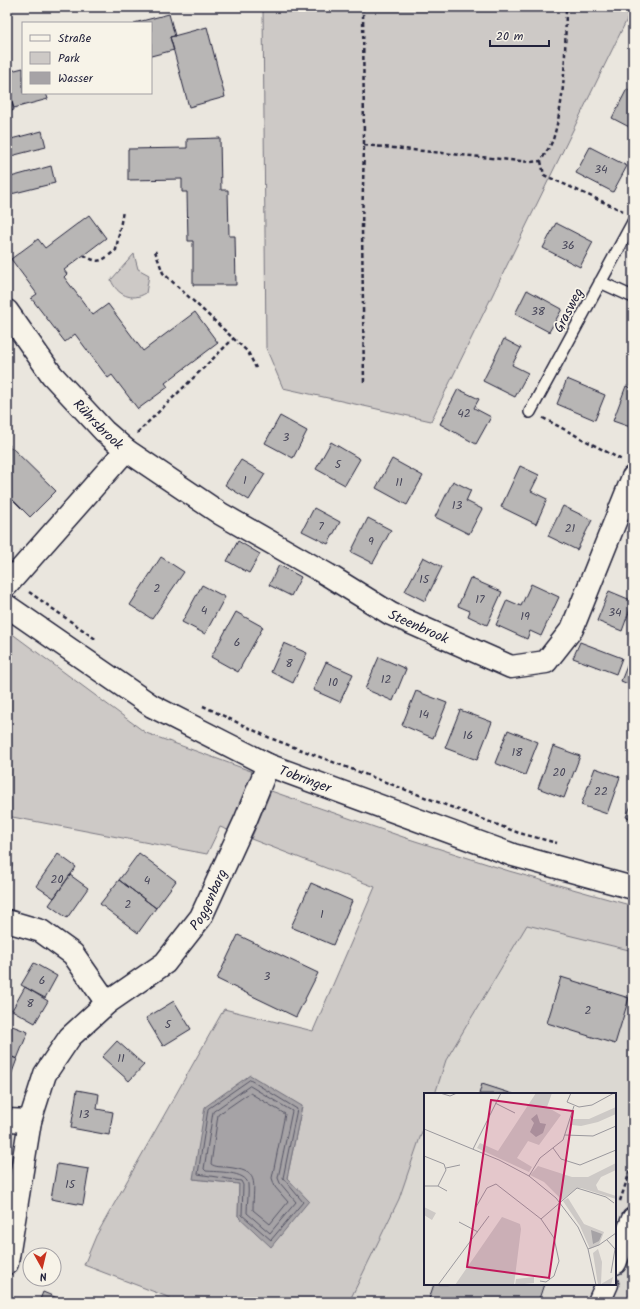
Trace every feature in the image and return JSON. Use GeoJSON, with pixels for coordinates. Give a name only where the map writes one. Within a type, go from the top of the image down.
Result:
{"type":"FeatureCollection","features":[{"type":"Feature","properties":{"kind":"street","name":"Rührsbrook"},"geometry":{"type":"LineString","coordinates":[[7,311],[52,375],[104,431],[124,449],[9,582]]}},
{"type":"Feature","properties":{"kind":"street","name":"Steenbrook"},"geometry":{"type":"LineString","coordinates":[[124,449],[221,514],[328,575],[374,605],[511,667],[546,662],[572,629],[630,470]]}},
{"type":"Feature","properties":{"kind":"street","name":"Tobringer"},"geometry":{"type":"LineString","coordinates":[[7,606],[152,706],[268,765],[513,855],[633,888]]}},
{"type":"Feature","properties":{"kind":"street","name":"Poggenbarg"},"geometry":{"type":"LineString","coordinates":[[7,1263],[30,1121],[45,1074],[70,1037],[108,1003],[165,963],[201,917],[246,819],[268,765]]}},
{"type":"Feature","properties":{"kind":"street"},"geometry":{"type":"LineString","coordinates":[[7,921],[41,931],[74,954],[108,1003]]}},
{"type":"Feature","properties":{"kind":"street"},"geometry":{"type":"LineString","coordinates":[[7,1120],[30,1121]]}},
{"type":"Feature","properties":{"kind":"street"},"geometry":{"type":"LineString","coordinates":[[616,1258],[625,1213]]}},
{"type":"Feature","properties":{"kind":"lane","name":"Grasweg"},"geometry":{"type":"LineString","coordinates":[[530,412],[633,222]]}},
{"type":"Feature","properties":{"kind":"lane"},"geometry":{"type":"LineString","coordinates":[[600,282],[633,297]]}},
{"type":"Feature","properties":{"kind":"path"},"geometry":{"type":"LineString","coordinates":[[363,7],[364,145],[362,228],[364,385]]}},
{"type":"Feature","properties":{"kind":"path"},"geometry":{"type":"LineString","coordinates":[[566,7],[565,62],[560,106],[554,138],[541,161],[544,175],[626,213]]}},
{"type":"Feature","properties":{"kind":"path"},"geometry":{"type":"LineString","coordinates":[[364,145],[530,162],[541,161]]}},
{"type":"Feature","properties":{"kind":"path"},"geometry":{"type":"LineString","coordinates":[[84,255],[95,262],[101,261],[116,250],[123,211]]}},
{"type":"Feature","properties":{"kind":"path"},"geometry":{"type":"LineString","coordinates":[[155,251],[163,273],[248,352],[256,368]]}},
{"type":"Feature","properties":{"kind":"path"},"geometry":{"type":"LineString","coordinates":[[124,449],[234,338]]}},
{"type":"Feature","properties":{"kind":"path"},"geometry":{"type":"LineString","coordinates":[[530,412],[630,470]]}},
{"type":"Feature","properties":{"kind":"path"},"geometry":{"type":"LineString","coordinates":[[9,582],[102,644]]}},
{"type":"Feature","properties":{"kind":"path"},"geometry":{"type":"LineString","coordinates":[[200,705],[270,738],[519,833],[565,846]]}},
{"type":"Feature","properties":{"kind":"path"},"geometry":{"type":"LineString","coordinates":[[625,1213],[633,1162]]}},
{"type":"Feature","properties":{"kind":"shaded area"},"geometry":{"type":"Polygon","coordinates":[[[527,925],[633,951],[633,1302],[349,1302],[399,1199],[424,1126],[424,1285],[616,1285],[616,1093],[435,1093],[446,1060],[527,925]]]}},
{"type":"Feature","properties":{"kind":"green space"},"geometry":{"type":"Polygon","coordinates":[[[263,7],[633,7],[431,421],[283,388],[266,348],[263,7]]]}},
{"type":"Feature","properties":{"kind":"green space"},"geometry":{"type":"Polygon","coordinates":[[[134,254],[138,269],[149,275],[146,293],[141,296],[130,297],[117,290],[111,280],[134,254]]]}},
{"type":"Feature","properties":{"kind":"green space"},"geometry":{"type":"Polygon","coordinates":[[[7,630],[146,733],[259,774],[233,832],[220,827],[207,854],[7,816],[7,630]]]}},
{"type":"Feature","properties":{"kind":"green space"},"geometry":{"type":"Polygon","coordinates":[[[271,791],[406,838],[509,871],[633,906],[633,951],[527,925],[446,1060],[435,1093],[424,1093],[424,1126],[399,1199],[349,1302],[181,1302],[84,1265],[96,1236],[224,1009],[313,1031],[375,887],[251,839],[271,791]],[[302,1106],[194,1179],[239,1184],[238,1216],[287,1178],[302,1106]]]}},
{"type":"Feature","properties":{"kind":"water"},"geometry":{"type":"Polygon","coordinates":[[[250,1075],[302,1106],[287,1178],[309,1201],[271,1247],[238,1216],[239,1184],[193,1179],[205,1107],[250,1075]]]}},
{"type":"Feature","properties":{"kind":"building"},"geometry":{"type":"Polygon","coordinates":[[[169,14],[175,36],[170,37],[174,50],[152,56],[152,22],[138,22],[169,14]]]}},
{"type":"Feature","properties":{"kind":"building"},"geometry":{"type":"Polygon","coordinates":[[[207,27],[225,97],[189,107],[170,37],[207,27]]]}},
{"type":"Feature","properties":{"kind":"building"},"geometry":{"type":"Polygon","coordinates":[[[22,68],[22,94],[46,94],[48,99],[14,108],[7,87],[7,72],[22,68]]]}},
{"type":"Feature","properties":{"kind":"building"},"geometry":{"type":"Polygon","coordinates":[[[7,87],[14,110],[7,112],[7,87]]]}},
{"type":"Feature","properties":{"kind":"building"},"geometry":{"type":"Polygon","coordinates":[[[627,89],[633,92],[633,129],[612,118],[627,89]]]}},
{"type":"Feature","properties":{"kind":"building"},"geometry":{"type":"Polygon","coordinates":[[[42,131],[46,147],[7,157],[7,140],[42,131]]]}},
{"type":"Feature","properties":{"kind":"building"},"geometry":{"type":"Polygon","coordinates":[[[220,138],[221,190],[228,190],[229,236],[235,236],[236,285],[193,285],[193,241],[188,241],[187,192],[182,192],[182,179],[128,180],[128,149],[187,148],[187,139],[220,138]]]}},
{"type":"Feature","properties":{"kind":"building"},"geometry":{"type":"Polygon","coordinates":[[[590,147],[627,166],[613,192],[576,173],[590,147]]]}},
{"type":"Feature","properties":{"kind":"building"},"geometry":{"type":"Polygon","coordinates":[[[51,166],[55,183],[7,195],[7,178],[51,166]]]}},
{"type":"Feature","properties":{"kind":"building"},"geometry":{"type":"Polygon","coordinates":[[[89,215],[106,238],[64,270],[67,274],[64,277],[93,315],[108,304],[143,351],[195,312],[218,343],[165,383],[168,387],[138,409],[112,375],[108,378],[75,334],[65,342],[31,298],[37,294],[11,259],[38,239],[45,248],[89,215]]]}},
{"type":"Feature","properties":{"kind":"building"},"geometry":{"type":"Polygon","coordinates":[[[556,223],[593,242],[580,267],[543,248],[556,223]]]}},
{"type":"Feature","properties":{"kind":"building"},"geometry":{"type":"Polygon","coordinates":[[[527,290],[562,309],[549,332],[515,314],[527,290]]]}},
{"type":"Feature","properties":{"kind":"building"},"geometry":{"type":"Polygon","coordinates":[[[504,339],[521,348],[512,365],[528,373],[515,397],[483,381],[504,339]]]}},
{"type":"Feature","properties":{"kind":"building"},"geometry":{"type":"Polygon","coordinates":[[[567,379],[605,395],[595,420],[557,404],[567,379]]]}},
{"type":"Feature","properties":{"kind":"building"},"geometry":{"type":"Polygon","coordinates":[[[626,386],[633,388],[633,428],[613,421],[626,386]]]}},
{"type":"Feature","properties":{"kind":"building"},"geometry":{"type":"Polygon","coordinates":[[[458,389],[479,399],[474,408],[491,417],[476,444],[440,424],[458,389]]]}},
{"type":"Feature","properties":{"kind":"building"},"geometry":{"type":"Polygon","coordinates":[[[280,416],[307,431],[293,458],[265,443],[280,416]]]}},
{"type":"Feature","properties":{"kind":"building"},"geometry":{"type":"Polygon","coordinates":[[[331,442],[360,459],[345,485],[316,469],[331,442]]]}},
{"type":"Feature","properties":{"kind":"building"},"geometry":{"type":"Polygon","coordinates":[[[7,443],[56,491],[30,517],[7,494],[7,443]]]}},
{"type":"Feature","properties":{"kind":"building"},"geometry":{"type":"Polygon","coordinates":[[[392,459],[423,476],[407,505],[376,488],[392,459]]]}},
{"type":"Feature","properties":{"kind":"building"},"geometry":{"type":"Polygon","coordinates":[[[241,460],[265,474],[249,500],[225,485],[241,460]]]}},
{"type":"Feature","properties":{"kind":"building"},"geometry":{"type":"Polygon","coordinates":[[[520,466],[539,475],[531,491],[547,499],[536,524],[501,507],[520,466]]]}},
{"type":"Feature","properties":{"kind":"building"},"geometry":{"type":"Polygon","coordinates":[[[453,481],[471,490],[466,501],[482,509],[469,534],[435,517],[453,481]]]}},
{"type":"Feature","properties":{"kind":"building"},"geometry":{"type":"Polygon","coordinates":[[[563,506],[592,520],[577,550],[548,536],[563,506]]]}},
{"type":"Feature","properties":{"kind":"building"},"geometry":{"type":"Polygon","coordinates":[[[314,508],[340,522],[328,544],[302,531],[314,508]]]}},
{"type":"Feature","properties":{"kind":"building"},"geometry":{"type":"Polygon","coordinates":[[[368,518],[391,530],[373,563],[351,552],[368,518]]]}},
{"type":"Feature","properties":{"kind":"building"},"geometry":{"type":"Polygon","coordinates":[[[238,541],[260,554],[249,573],[227,561],[238,541]]]}},
{"type":"Feature","properties":{"kind":"building"},"geometry":{"type":"Polygon","coordinates":[[[161,557],[184,572],[152,619],[130,605],[161,557]]]}},
{"type":"Feature","properties":{"kind":"building"},"geometry":{"type":"Polygon","coordinates":[[[423,557],[442,567],[425,601],[405,591],[423,557]]]}},
{"type":"Feature","properties":{"kind":"building"},"geometry":{"type":"Polygon","coordinates":[[[279,565],[301,577],[291,596],[269,585],[279,565]]]}},
{"type":"Feature","properties":{"kind":"building"},"geometry":{"type":"Polygon","coordinates":[[[470,578],[502,592],[487,625],[468,616],[470,611],[458,606],[470,578]]]}},
{"type":"Feature","properties":{"kind":"building"},"geometry":{"type":"Polygon","coordinates":[[[531,584],[559,597],[541,636],[530,631],[527,639],[496,625],[507,600],[521,606],[531,584]]]}},
{"type":"Feature","properties":{"kind":"building"},"geometry":{"type":"Polygon","coordinates":[[[202,585],[225,597],[205,634],[182,622],[202,585]]]}},
{"type":"Feature","properties":{"kind":"building"},"geometry":{"type":"Polygon","coordinates":[[[609,591],[633,601],[622,631],[597,621],[609,591]]]}},
{"type":"Feature","properties":{"kind":"building"},"geometry":{"type":"Polygon","coordinates":[[[236,612],[263,627],[238,672],[211,657],[236,612]]]}},
{"type":"Feature","properties":{"kind":"building"},"geometry":{"type":"Polygon","coordinates":[[[580,642],[622,658],[616,674],[573,658],[580,642]]]}},
{"type":"Feature","properties":{"kind":"building"},"geometry":{"type":"Polygon","coordinates":[[[284,643],[307,653],[293,683],[271,672],[284,643]]]}},
{"type":"Feature","properties":{"kind":"building"},"geometry":{"type":"Polygon","coordinates":[[[633,651],[633,686],[621,681],[633,651]]]}},
{"type":"Feature","properties":{"kind":"building"},"geometry":{"type":"Polygon","coordinates":[[[379,657],[406,669],[393,701],[365,689],[379,657]]]}},
{"type":"Feature","properties":{"kind":"building"},"geometry":{"type":"Polygon","coordinates":[[[326,662],[353,674],[340,702],[313,690],[326,662]]]}},
{"type":"Feature","properties":{"kind":"building"},"geometry":{"type":"Polygon","coordinates":[[[416,691],[447,703],[433,738],[402,725],[416,691]]]}},
{"type":"Feature","properties":{"kind":"building"},"geometry":{"type":"Polygon","coordinates":[[[460,710],[492,722],[477,760],[445,748],[460,710]]]}},
{"type":"Feature","properties":{"kind":"building"},"geometry":{"type":"Polygon","coordinates":[[[508,730],[538,742],[525,775],[495,763],[508,730]]]}},
{"type":"Feature","properties":{"kind":"building"},"geometry":{"type":"Polygon","coordinates":[[[553,746],[580,756],[564,798],[538,788],[553,746]]]}},
{"type":"Feature","properties":{"kind":"building"},"geometry":{"type":"Polygon","coordinates":[[[595,768],[620,777],[607,814],[581,805],[595,768]]]}},
{"type":"Feature","properties":{"kind":"building"},"geometry":{"type":"Polygon","coordinates":[[[633,801],[633,819],[626,817],[633,801]]]}},
{"type":"Feature","properties":{"kind":"building"},"geometry":{"type":"Polygon","coordinates":[[[139,853],[176,881],[156,908],[119,880],[139,853]]]}},
{"type":"Feature","properties":{"kind":"building"},"geometry":{"type":"Polygon","coordinates":[[[58,854],[76,867],[54,898],[36,886],[58,854]]]}},
{"type":"Feature","properties":{"kind":"building"},"geometry":{"type":"Polygon","coordinates":[[[7,863],[12,864],[7,888],[7,863]]]}},
{"type":"Feature","properties":{"kind":"building"},"geometry":{"type":"Polygon","coordinates":[[[70,875],[88,888],[67,918],[49,905],[70,875]]]}},
{"type":"Feature","properties":{"kind":"building"},"geometry":{"type":"Polygon","coordinates":[[[119,880],[156,908],[138,933],[100,904],[119,880]]]}},
{"type":"Feature","properties":{"kind":"building"},"geometry":{"type":"Polygon","coordinates":[[[311,883],[352,901],[333,945],[291,927],[311,883]]]}},
{"type":"Feature","properties":{"kind":"building"},"geometry":{"type":"Polygon","coordinates":[[[238,935],[318,973],[296,1017],[217,979],[238,935]]]}},
{"type":"Feature","properties":{"kind":"building"},"geometry":{"type":"Polygon","coordinates":[[[34,963],[57,976],[45,998],[21,985],[34,963]]]}},
{"type":"Feature","properties":{"kind":"building"},"geometry":{"type":"Polygon","coordinates":[[[561,977],[629,998],[615,1044],[547,1023],[561,977]]]}},
{"type":"Feature","properties":{"kind":"building"},"geometry":{"type":"Polygon","coordinates":[[[25,987],[48,1001],[35,1023],[12,1010],[25,987]]]}},
{"type":"Feature","properties":{"kind":"building"},"geometry":{"type":"Polygon","coordinates":[[[174,1001],[191,1029],[163,1046],[146,1018],[174,1001]]]}},
{"type":"Feature","properties":{"kind":"building"},"geometry":{"type":"Polygon","coordinates":[[[7,1024],[28,1032],[17,1059],[7,1055],[7,1024]]]}},
{"type":"Feature","properties":{"kind":"building"},"geometry":{"type":"Polygon","coordinates":[[[117,1041],[144,1065],[129,1081],[102,1057],[117,1041]]]}},
{"type":"Feature","properties":{"kind":"building"},"geometry":{"type":"Polygon","coordinates":[[[7,1055],[17,1059],[7,1086],[7,1055]]]}},
{"type":"Feature","properties":{"kind":"building"},"geometry":{"type":"Polygon","coordinates":[[[482,1084],[510,1093],[479,1093],[482,1084]]]}},
{"type":"Feature","properties":{"kind":"building"},"geometry":{"type":"Polygon","coordinates":[[[77,1090],[99,1094],[97,1109],[113,1112],[109,1135],[71,1128],[77,1090]]]}},
{"type":"Feature","properties":{"kind":"building"},"geometry":{"type":"Polygon","coordinates":[[[57,1164],[89,1169],[83,1205],[51,1199],[57,1164]]]}},
{"type":"Feature","properties":{"kind":"building"},"geometry":{"type":"Polygon","coordinates":[[[434,1285],[544,1285],[538,1302],[439,1302],[429,1299],[434,1285]]]}},
{"type":"Feature","properties":{"kind":"building"},"geometry":{"type":"Polygon","coordinates":[[[43,1292],[67,1302],[39,1302],[43,1292]]]}}]}
